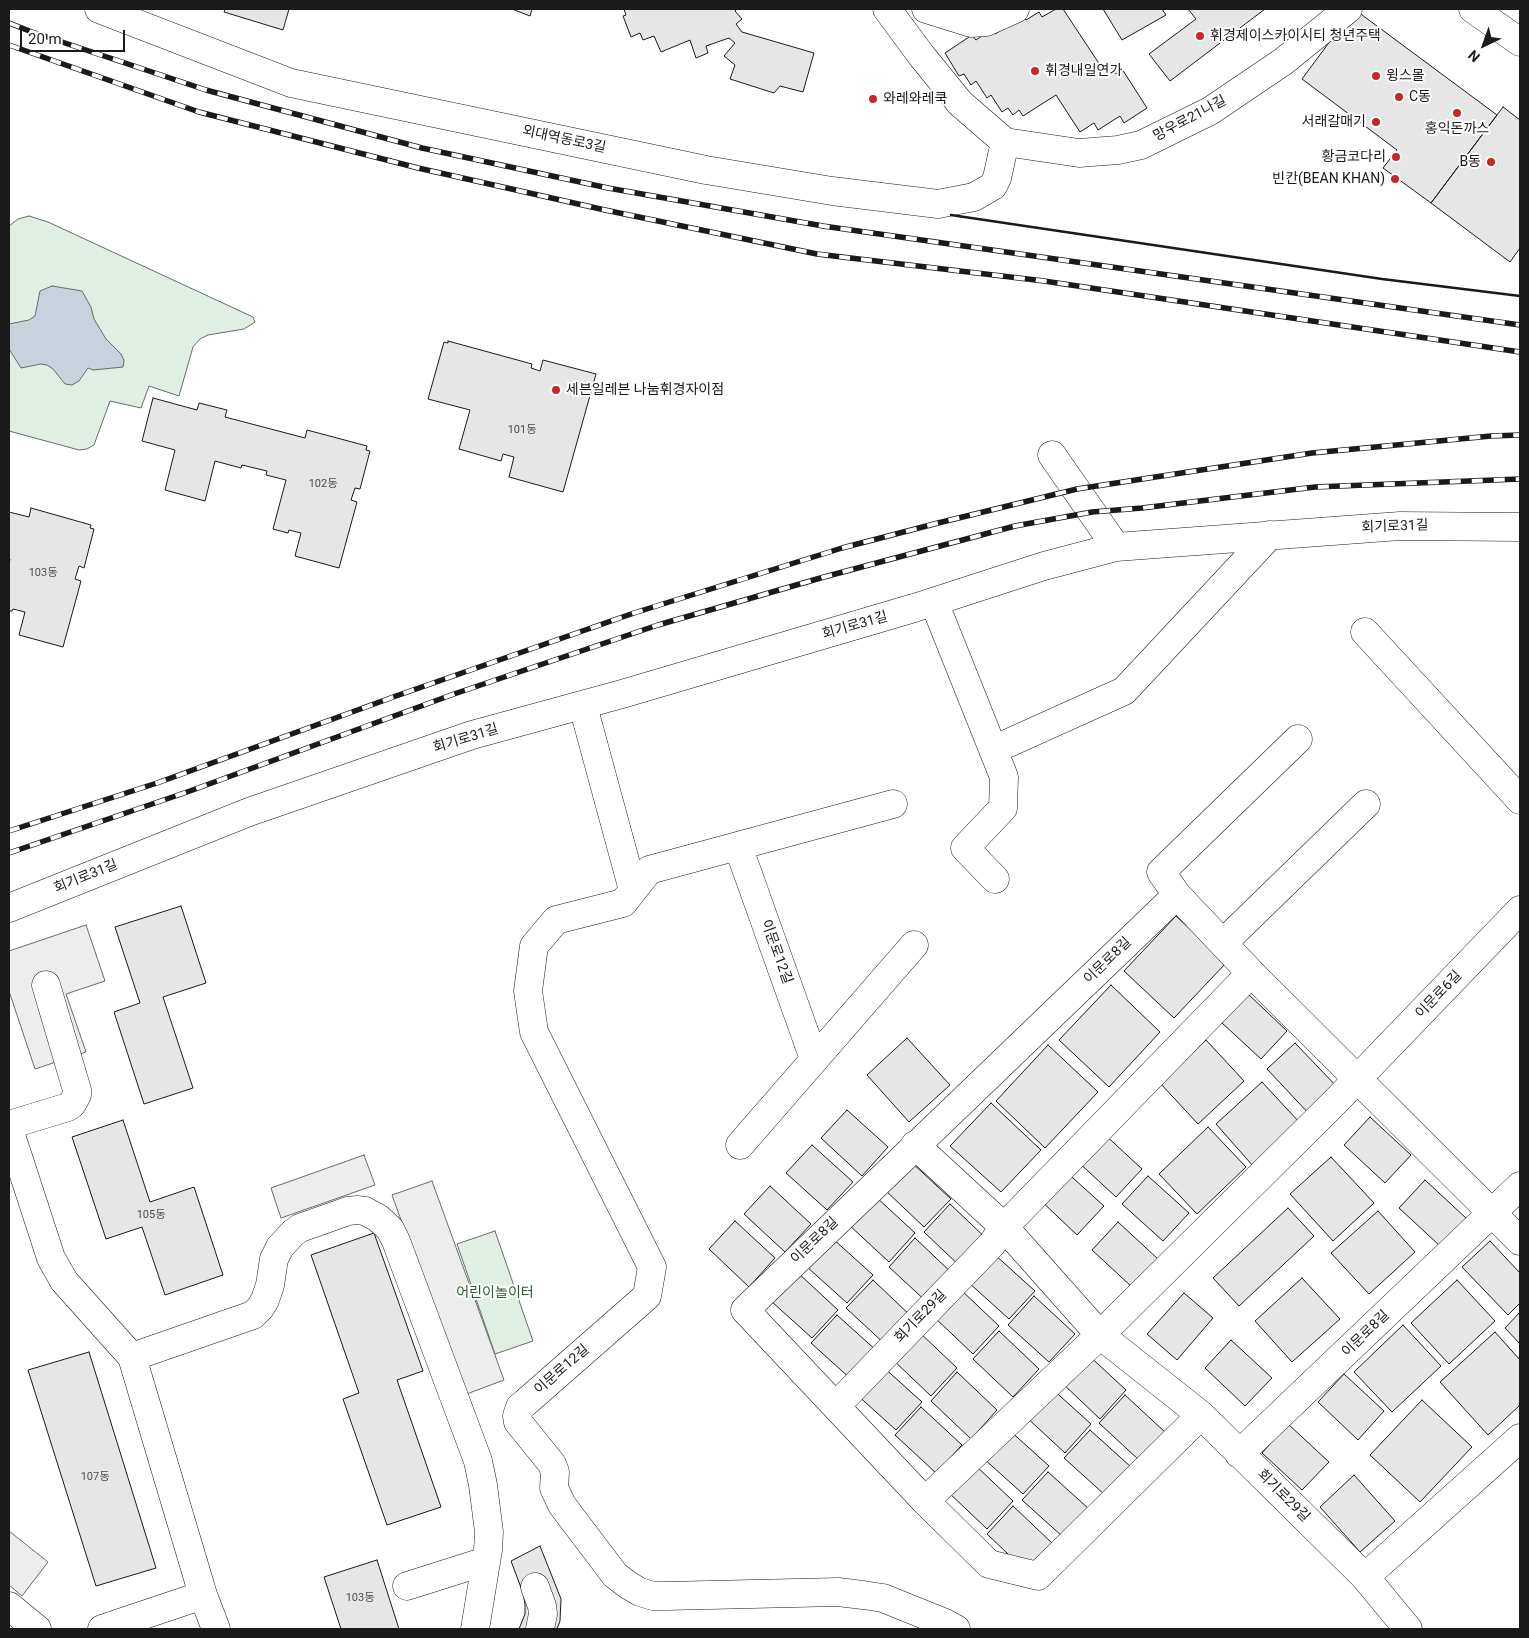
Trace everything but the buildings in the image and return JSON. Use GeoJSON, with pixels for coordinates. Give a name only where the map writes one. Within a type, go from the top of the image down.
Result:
{"type":"FeatureCollection","features":[{"type":"Feature","properties":{"kind":"street","name":"외대역동로3길"},"geometry":{"type":"LineString","coordinates":[[99,9],[291,83],[706,170],[850,194],[938,204],[974,198],[992,186],[997,178],[1005,142]]}},
{"type":"Feature","properties":{"kind":"street"},"geometry":{"type":"LineString","coordinates":[[926,9],[971,23],[986,22],[1015,9]]}},
{"type":"Feature","properties":{"kind":"street","name":"망우로21나길"},"geometry":{"type":"LineString","coordinates":[[1005,142],[1079,153],[1110,151],[1141,145],[1210,111],[1242,90],[1299,50],[1348,9]]}},
{"type":"Feature","properties":{"kind":"street"},"geometry":{"type":"LineString","coordinates":[[1473,9],[1520,42]]}},
{"type":"Feature","properties":{"kind":"street"},"geometry":{"type":"LineString","coordinates":[[891,10],[921,55],[960,103],[1005,142]]}},
{"type":"Feature","properties":{"kind":"street"},"geometry":{"type":"LineString","coordinates":[[1052,455],[1116,547]]}},
{"type":"Feature","properties":{"kind":"street","name":"회기로31길"},"geometry":{"type":"LineString","coordinates":[[9,908],[249,812],[472,735],[583,706],[934,602],[1044,566],[1116,547],[1400,526],[1520,527]]}},
{"type":"Feature","properties":{"kind":"street"},"geometry":{"type":"LineString","coordinates":[[993,750],[1124,691],[1270,535]]}},
{"type":"Feature","properties":{"kind":"street"},"geometry":{"type":"LineString","coordinates":[[934,602],[1004,777],[1003,808],[965,848],[995,879]]}},
{"type":"Feature","properties":{"kind":"street"},"geometry":{"type":"LineString","coordinates":[[1364,632],[1520,800]]}},
{"type":"Feature","properties":{"kind":"street"},"geometry":{"type":"LineString","coordinates":[[583,706],[633,890]]}},
{"type":"Feature","properties":{"kind":"street"},"geometry":{"type":"LineString","coordinates":[[1298,739],[1161,872],[1177,895],[1251,973],[1520,1241]]}},
{"type":"Feature","properties":{"kind":"street","name":"이문로12길"},"geometry":{"type":"LineString","coordinates":[[893,804],[649,870],[623,902],[556,920],[534,946],[528,991],[534,1032],[652,1267],[647,1296],[520,1407],[517,1416],[518,1422],[552,1464],[555,1472],[554,1488],[562,1505],[616,1575],[640,1592],[653,1596],[838,1592],[863,1594],[882,1598],[956,1629]]}},
{"type":"Feature","properties":{"kind":"street"},"geometry":{"type":"LineString","coordinates":[[1223,943],[1366,804]]}},
{"type":"Feature","properties":{"kind":"street","name":"이문로12길"},"geometry":{"type":"LineString","coordinates":[[738,846],[814,1059]]}},
{"type":"Feature","properties":{"kind":"street","name":"이문로8길"},"geometry":{"type":"LineString","coordinates":[[1177,895],[745,1310],[925,1501],[989,1564],[1038,1576],[1201,1415]]}},
{"type":"Feature","properties":{"kind":"street","name":"이문로6길"},"geometry":{"type":"LineString","coordinates":[[1357,1079],[1520,910]]}},
{"type":"Feature","properties":{"kind":"street"},"geometry":{"type":"LineString","coordinates":[[740,1145],[914,944]]}},
{"type":"Feature","properties":{"kind":"street"},"geometry":{"type":"LineString","coordinates":[[1004,1228],[1251,973]]}},
{"type":"Feature","properties":{"kind":"street"},"geometry":{"type":"LineString","coordinates":[[9,1125],[68,1107],[77,1095],[46,985]]}},
{"type":"Feature","properties":{"kind":"street"},"geometry":{"type":"LineString","coordinates":[[925,1501],[1100,1335],[1357,1079]]}},
{"type":"Feature","properties":{"kind":"street"},"geometry":{"type":"LineString","coordinates":[[9,1128],[13,1160],[51,1258],[64,1281],[132,1357],[216,1629]]}},
{"type":"Feature","properties":{"kind":"street","name":"회기로29길"},"geometry":{"type":"LineString","coordinates":[[915,1145],[1004,1228],[1100,1335],[1201,1415],[1365,1577],[1408,1629]]}},
{"type":"Feature","properties":{"kind":"street","name":"이문로8길"},"geometry":{"type":"LineString","coordinates":[[1240,1454],[1520,1186]]}},
{"type":"Feature","properties":{"kind":"street"},"geometry":{"type":"LineString","coordinates":[[132,1357],[253,1315],[265,1300],[270,1285],[274,1259],[280,1247],[300,1228],[348,1211],[357,1210],[378,1218],[390,1229],[396,1241],[478,1461],[489,1532],[476,1629]]}},
{"type":"Feature","properties":{"kind":"street","name":"회기로29길"},"geometry":{"type":"LineString","coordinates":[[836,1406],[992,1244],[1004,1228]]}},
{"type":"Feature","properties":{"kind":"street"},"geometry":{"type":"LineString","coordinates":[[1365,1577],[1520,1438]]}},
{"type":"Feature","properties":{"kind":"street"},"geometry":{"type":"LineString","coordinates":[[407,1586],[486,1561]]}},
{"type":"Feature","properties":{"kind":"street"},"geometry":{"type":"LineString","coordinates":[[535,1587],[543,1614],[540,1629]]}},
{"type":"Feature","properties":{"kind":"street"},"geometry":{"type":"LineString","coordinates":[[102,1629],[204,1595]]}},
{"type":"Feature","properties":{"kind":"street"},"geometry":{"type":"LineString","coordinates":[[9,1606],[37,1629]]}},
{"type":"Feature","properties":{"kind":"green space"},"geometry":{"type":"Polygon","coordinates":[[[29,216],[48,222],[253,317],[255,322],[244,329],[208,335],[200,339],[193,347],[179,396],[149,386],[141,408],[110,401],[94,445],[87,449],[79,450],[9,431],[9,226],[18,219],[29,216]]]}},
{"type":"Feature","properties":{"kind":"green space","name":"어린이놀이터"},"geometry":{"type":"Polygon","coordinates":[[[495,1231],[533,1341],[495,1354],[457,1244],[495,1231]]]}},
{"type":"Feature","properties":{"kind":"shaded area"},"geometry":{"type":"Polygon","coordinates":[[[52,286],[82,291],[91,307],[94,319],[106,339],[121,354],[124,360],[123,367],[93,370],[88,368],[79,381],[72,385],[65,384],[53,369],[47,365],[41,364],[21,368],[9,349],[9,324],[29,320],[35,316],[40,291],[52,286]]]}},
{"type":"Feature","properties":{"kind":"shaded area"},"geometry":{"type":"Polygon","coordinates":[[[86,925],[105,981],[66,994],[86,1052],[35,1069],[9,991],[9,951],[86,925]]]}},
{"type":"Feature","properties":{"kind":"shaded area"},"geometry":{"type":"Polygon","coordinates":[[[364,1155],[375,1185],[281,1218],[271,1188],[364,1155]]]}},
{"type":"Feature","properties":{"kind":"shaded area"},"geometry":{"type":"Polygon","coordinates":[[[432,1181],[504,1380],[464,1395],[392,1195],[432,1181]]]}},
{"type":"Feature","properties":{"kind":"shaded area"},"geometry":{"type":"Polygon","coordinates":[[[9,1531],[48,1562],[22,1596],[9,1585],[9,1531]]]}},
{"type":"Feature","properties":{"kind":"railway"},"geometry":{"type":"LineString","coordinates":[[9,23],[206,90],[422,148],[608,188],[823,226],[1520,325]]}},
{"type":"Feature","properties":{"kind":"railway"},"geometry":{"type":"LineString","coordinates":[[9,45],[199,112],[418,168],[605,210],[817,254],[1044,281],[1520,352]]}},
{"type":"Feature","properties":{"kind":"railway"},"geometry":{"type":"LineString","coordinates":[[9,831],[157,783],[396,696],[634,613],[842,548],[1077,489],[1312,453],[1491,436],[1520,435]]}},
{"type":"Feature","properties":{"kind":"railway"},"geometry":{"type":"LineString","coordinates":[[9,853],[190,791],[454,694],[658,625],[824,577],[1015,526],[1092,512],[1142,508],[1315,487],[1520,479]]}},
{"type":"Feature","properties":{"kind":"wall"},"geometry":{"type":"LineString","coordinates":[[951,215],[1382,279],[1520,296]]}},
{"type":"Feature","properties":{"kind":"place","name":"휘경제이스카이시티 청년주택"},"geometry":{"type":"Point","coordinates":[1200,36]}},
{"type":"Feature","properties":{"kind":"place","name":"휘경내일연가"},"geometry":{"type":"Point","coordinates":[1035,71]}},
{"type":"Feature","properties":{"kind":"place","name":"윙스몰"},"geometry":{"type":"Point","coordinates":[1376,76]}},
{"type":"Feature","properties":{"kind":"place","name":"C동"},"geometry":{"type":"Point","coordinates":[1399,97]}},
{"type":"Feature","properties":{"kind":"place","name":"와레와레쿡"},"geometry":{"type":"Point","coordinates":[873,99]}},
{"type":"Feature","properties":{"kind":"place","name":"홍익돈까스"},"geometry":{"type":"Point","coordinates":[1457,113]}},
{"type":"Feature","properties":{"kind":"place","name":"서래갈매기"},"geometry":{"type":"Point","coordinates":[1376,122]}},
{"type":"Feature","properties":{"kind":"place","name":"황금코다리"},"geometry":{"type":"Point","coordinates":[1396,157]}},
{"type":"Feature","properties":{"kind":"place","name":"B동"},"geometry":{"type":"Point","coordinates":[1491,162]}},
{"type":"Feature","properties":{"kind":"place","name":"빈칸(BEAN KHAN)"},"geometry":{"type":"Point","coordinates":[1395,179]}},
{"type":"Feature","properties":{"kind":"place","name":"세븐일레븐 나눔휘경자이점"},"geometry":{"type":"Point","coordinates":[556,390]}}]}
